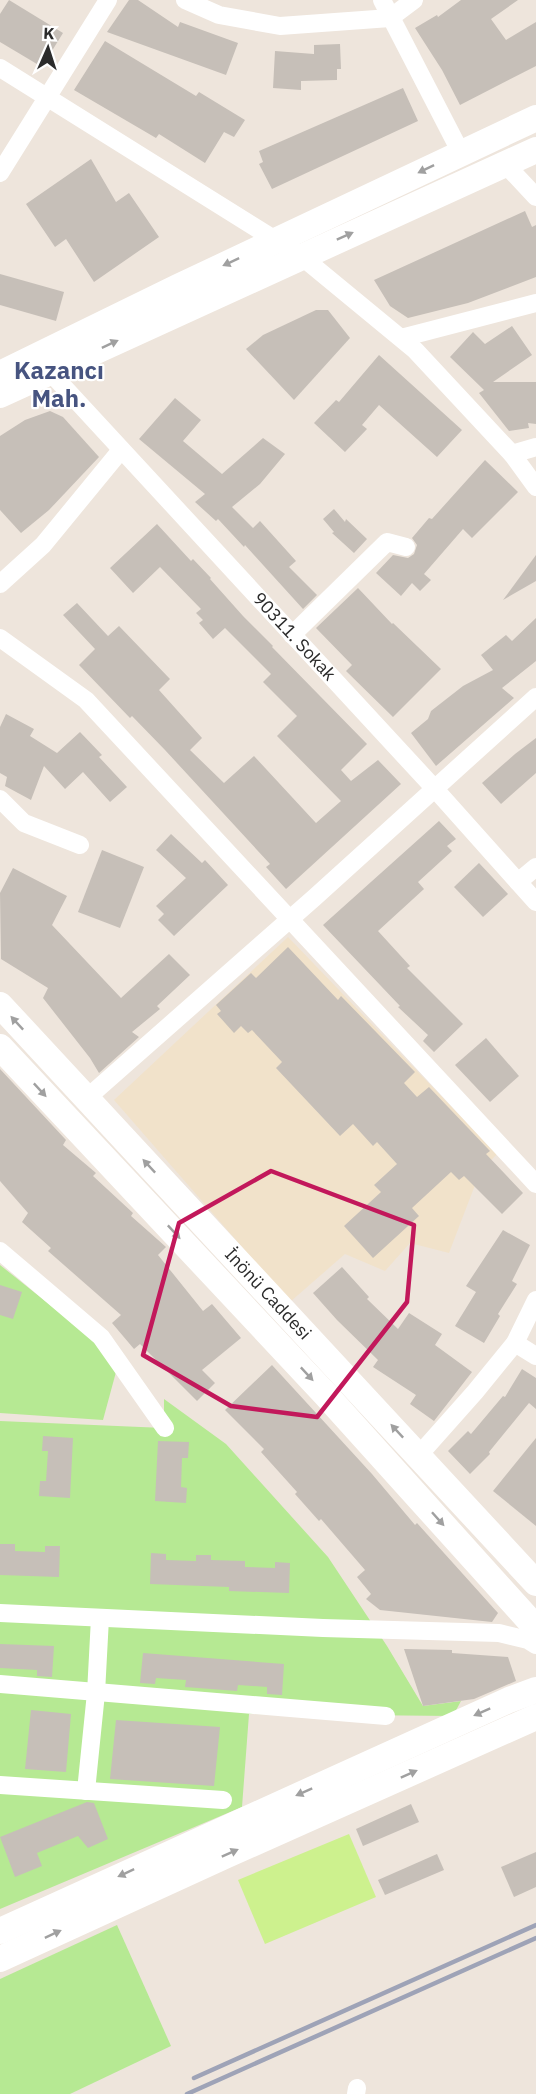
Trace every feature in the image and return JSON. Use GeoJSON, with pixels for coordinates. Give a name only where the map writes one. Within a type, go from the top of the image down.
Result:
{"type":"FeatureCollection","features":[{"type":"Feature","properties":{"kind":"main road"},"geometry":{"type":"LineString","coordinates":[[0,374],[536,118]]}},
{"type":"Feature","properties":{"kind":"main road"},"geometry":{"type":"LineString","coordinates":[[0,395],[536,150]]}},
{"type":"Feature","properties":{"kind":"main road","name":"İnönü Caddesi"},"geometry":{"type":"LineString","coordinates":[[0,1005],[536,1583]]}},
{"type":"Feature","properties":{"kind":"main road"},"geometry":{"type":"LineString","coordinates":[[0,1047],[326,1395],[536,1628]]}},
{"type":"Feature","properties":{"kind":"main road"},"geometry":{"type":"LineString","coordinates":[[0,1931],[316,1786],[536,1690]]}},
{"type":"Feature","properties":{"kind":"main road"},"geometry":{"type":"LineString","coordinates":[[0,1959],[536,1717]]}},
{"type":"Feature","properties":{"kind":"street"},"geometry":{"type":"LineString","coordinates":[[0,173],[108,0]]}},
{"type":"Feature","properties":{"kind":"street"},"geometry":{"type":"LineString","coordinates":[[185,0],[219,15],[280,26],[390,18],[414,0]]}},
{"type":"Feature","properties":{"kind":"street"},"geometry":{"type":"LineString","coordinates":[[382,0],[461,153]]}},
{"type":"Feature","properties":{"kind":"street"},"geometry":{"type":"LineString","coordinates":[[0,68],[302,256],[415,350],[512,454],[536,487]]}},
{"type":"Feature","properties":{"kind":"street"},"geometry":{"type":"LineString","coordinates":[[505,164],[536,197]]}},
{"type":"Feature","properties":{"kind":"street"},"geometry":{"type":"LineString","coordinates":[[400,338],[536,303]]}},
{"type":"Feature","properties":{"kind":"street","name":"90311. Sokak"},"geometry":{"type":"LineString","coordinates":[[50,372],[435,789],[536,902]]}},
{"type":"Feature","properties":{"kind":"street"},"geometry":{"type":"LineString","coordinates":[[512,454],[536,447]]}},
{"type":"Feature","properties":{"kind":"street"},"geometry":{"type":"LineString","coordinates":[[0,584],[43,545],[121,450]]}},
{"type":"Feature","properties":{"kind":"street"},"geometry":{"type":"LineString","coordinates":[[292,635],[387,542],[406,547]]}},
{"type":"Feature","properties":{"kind":"street"},"geometry":{"type":"LineString","coordinates":[[0,638],[87,700],[536,1184]]}},
{"type":"Feature","properties":{"kind":"street"},"geometry":{"type":"LineString","coordinates":[[87,1098],[536,697]]}},
{"type":"Feature","properties":{"kind":"street"},"geometry":{"type":"LineString","coordinates":[[0,799],[24,823],[80,845]]}},
{"type":"Feature","properties":{"kind":"street"},"geometry":{"type":"LineString","coordinates":[[518,882],[536,867]]}},
{"type":"Feature","properties":{"kind":"street"},"geometry":{"type":"LineString","coordinates":[[0,1251],[100,1337],[165,1428]]}},
{"type":"Feature","properties":{"kind":"street"},"geometry":{"type":"LineString","coordinates":[[419,1455],[515,1343],[536,1300]]}},
{"type":"Feature","properties":{"kind":"street"},"geometry":{"type":"LineString","coordinates":[[515,1343],[536,1356]]}},
{"type":"Feature","properties":{"kind":"street"},"geometry":{"type":"LineString","coordinates":[[0,1613],[499,1633],[528,1640],[536,1645]]}},
{"type":"Feature","properties":{"kind":"street"},"geometry":{"type":"LineString","coordinates":[[86,1791],[96,1693],[100,1618]]}},
{"type":"Feature","properties":{"kind":"street"},"geometry":{"type":"LineString","coordinates":[[0,1684],[386,1716]]}},
{"type":"Feature","properties":{"kind":"street"},"geometry":{"type":"LineString","coordinates":[[0,1785],[223,1800]]}},
{"type":"Feature","properties":{"kind":"highlighted area"},"geometry":{"type":"Polygon","coordinates":[[[271,1171],[414,1225],[407,1302],[317,1417],[231,1406],[143,1355],[179,1223],[271,1171]]]}},
{"type":"Feature","properties":{"kind":"shaded area"},"geometry":{"type":"Polygon","coordinates":[[[288,937],[497,1154],[480,1172],[449,1253],[410,1243],[385,1271],[345,1254],[290,1302],[114,1100],[288,937]]]}},
{"type":"Feature","properties":{"kind":"green space"},"geometry":{"type":"Polygon","coordinates":[[[0,1265],[94,1340],[116,1372],[103,1420],[0,1413],[0,1265]]]}},
{"type":"Feature","properties":{"kind":"green space"},"geometry":{"type":"Polygon","coordinates":[[[164,1399],[226,1444],[328,1557],[387,1646],[423,1706],[461,1701],[453,1716],[249,1714],[242,1807],[0,1909],[0,1421],[164,1428],[164,1399]]]}},
{"type":"Feature","properties":{"kind":"green space"},"geometry":{"type":"Polygon","coordinates":[[[349,1834],[376,1897],[265,1944],[238,1880],[349,1834]]]}},
{"type":"Feature","properties":{"kind":"green space"},"geometry":{"type":"Polygon","coordinates":[[[117,1925],[171,2046],[70,2094],[0,2094],[0,1979],[117,1925]]]}},
{"type":"Feature","properties":{"kind":"building"},"geometry":{"type":"Polygon","coordinates":[[[9,0],[63,33],[42,67],[0,42],[0,14],[9,0]]]}},
{"type":"Feature","properties":{"kind":"building"},"geometry":{"type":"Polygon","coordinates":[[[129,0],[138,0],[178,27],[180,22],[238,43],[226,75],[107,32],[129,0]]]}},
{"type":"Feature","properties":{"kind":"building"},"geometry":{"type":"Polygon","coordinates":[[[461,0],[518,0],[491,19],[506,40],[536,22],[536,66],[460,105],[442,70],[415,28],[437,15],[438,17],[461,0]]]}},
{"type":"Feature","properties":{"kind":"building"},"geometry":{"type":"Polygon","coordinates":[[[105,41],[196,96],[199,92],[245,120],[234,137],[224,132],[205,163],[159,134],[156,138],[74,90],[105,41]]]}},
{"type":"Feature","properties":{"kind":"building"},"geometry":{"type":"Polygon","coordinates":[[[340,44],[341,69],[337,69],[337,80],[301,81],[301,90],[273,88],[275,51],[314,54],[314,45],[340,44]]]}},
{"type":"Feature","properties":{"kind":"building"},"geometry":{"type":"Polygon","coordinates":[[[403,88],[418,121],[272,189],[259,164],[263,162],[259,151],[403,88]]]}},
{"type":"Feature","properties":{"kind":"building"},"geometry":{"type":"Polygon","coordinates":[[[91,159],[116,202],[129,193],[159,237],[94,282],[66,239],[55,247],[26,204],[91,159]]]}},
{"type":"Feature","properties":{"kind":"building"},"geometry":{"type":"Polygon","coordinates":[[[525,211],[532,227],[536,225],[536,277],[468,303],[408,318],[390,306],[374,280],[525,211]]]}},
{"type":"Feature","properties":{"kind":"building"},"geometry":{"type":"Polygon","coordinates":[[[0,274],[64,292],[56,321],[0,305],[0,274]]]}},
{"type":"Feature","properties":{"kind":"building"},"geometry":{"type":"Polygon","coordinates":[[[316,310],[328,310],[350,338],[294,400],[246,349],[263,335],[316,310]]]}},
{"type":"Feature","properties":{"kind":"building"},"geometry":{"type":"Polygon","coordinates":[[[512,326],[532,355],[493,382],[536,382],[536,424],[528,423],[529,428],[509,431],[479,393],[484,390],[450,357],[473,332],[485,344],[512,326]]]}},
{"type":"Feature","properties":{"kind":"building"},"geometry":{"type":"Polygon","coordinates":[[[379,355],[462,430],[437,457],[379,405],[362,425],[367,429],[345,452],[314,423],[336,400],[339,402],[379,355]]]}},
{"type":"Feature","properties":{"kind":"building"},"geometry":{"type":"Polygon","coordinates":[[[175,398],[201,420],[183,441],[222,474],[263,438],[285,454],[260,484],[232,507],[253,528],[260,521],[296,561],[289,567],[317,595],[303,609],[245,545],[244,547],[218,519],[216,521],[195,502],[205,494],[139,439],[175,398]]]}},
{"type":"Feature","properties":{"kind":"building"},"geometry":{"type":"Polygon","coordinates":[[[50,411],[63,417],[99,457],[49,510],[21,533],[0,510],[0,436],[25,420],[50,411]]]}},
{"type":"Feature","properties":{"kind":"building"},"geometry":{"type":"Polygon","coordinates":[[[485,460],[518,492],[472,538],[463,529],[424,574],[431,580],[420,591],[412,583],[401,596],[376,573],[393,555],[408,558],[414,554],[417,545],[412,538],[485,460]]]}},
{"type":"Feature","properties":{"kind":"building"},"geometry":{"type":"Polygon","coordinates":[[[334,509],[345,522],[346,519],[367,539],[354,553],[332,533],[334,532],[323,519],[334,509]]]}},
{"type":"Feature","properties":{"kind":"building"},"geometry":{"type":"Polygon","coordinates":[[[157,524],[191,561],[193,559],[272,647],[367,744],[341,770],[351,781],[378,760],[401,784],[286,889],[266,867],[270,864],[165,750],[132,716],[130,718],[79,665],[95,649],[63,615],[77,603],[108,636],[119,626],[170,679],[159,690],[202,738],[190,750],[224,783],[254,756],[316,823],[341,801],[277,736],[297,716],[263,682],[271,674],[225,628],[213,639],[199,623],[203,620],[196,613],[201,609],[160,567],[133,593],[110,568],[157,524]]]}},
{"type":"Feature","properties":{"kind":"building"},"geometry":{"type":"Polygon","coordinates":[[[536,555],[536,581],[503,600],[536,555]]]}},
{"type":"Feature","properties":{"kind":"building"},"geometry":{"type":"Polygon","coordinates":[[[358,588],[392,624],[441,669],[393,717],[346,671],[352,665],[316,628],[358,588]]]}},
{"type":"Feature","properties":{"kind":"building"},"geometry":{"type":"Polygon","coordinates":[[[536,618],[536,661],[502,688],[514,698],[436,766],[411,733],[428,719],[431,711],[463,686],[493,670],[481,655],[506,635],[512,641],[536,618]]]}},
{"type":"Feature","properties":{"kind":"building"},"geometry":{"type":"Polygon","coordinates":[[[6,714],[34,729],[30,736],[57,753],[80,732],[127,787],[110,802],[83,772],[65,789],[44,766],[31,800],[5,786],[7,777],[0,773],[0,727],[6,714]]]}},
{"type":"Feature","properties":{"kind":"building"},"geometry":{"type":"Polygon","coordinates":[[[536,738],[536,773],[501,804],[482,783],[536,738]]]}},
{"type":"Feature","properties":{"kind":"building"},"geometry":{"type":"Polygon","coordinates":[[[439,821],[456,839],[447,846],[452,851],[418,882],[424,889],[378,931],[410,966],[407,968],[463,1024],[434,1052],[423,1041],[428,1035],[398,1007],[400,1006],[323,925],[439,821]]]}},
{"type":"Feature","properties":{"kind":"building"},"geometry":{"type":"Polygon","coordinates":[[[171,834],[202,863],[205,860],[228,885],[174,936],[158,920],[164,914],[156,906],[186,878],[156,850],[171,834]]]}},
{"type":"Feature","properties":{"kind":"building"},"geometry":{"type":"Polygon","coordinates":[[[102,850],[144,867],[120,928],[78,912],[102,850]]]}},
{"type":"Feature","properties":{"kind":"building"},"geometry":{"type":"Polygon","coordinates":[[[479,863],[508,894],[483,917],[454,887],[479,863]]]}},
{"type":"Feature","properties":{"kind":"building"},"geometry":{"type":"Polygon","coordinates":[[[13,868],[67,896],[52,925],[121,998],[169,954],[190,975],[157,1006],[160,1009],[132,1032],[139,1037],[99,1073],[43,998],[48,988],[1,959],[0,893],[13,868]]]}},
{"type":"Feature","properties":{"kind":"building"},"geometry":{"type":"Polygon","coordinates":[[[288,947],[338,1000],[341,996],[415,1072],[404,1083],[417,1097],[429,1087],[490,1151],[486,1154],[523,1193],[502,1214],[464,1176],[459,1180],[451,1172],[412,1208],[419,1216],[373,1258],[344,1226],[381,1192],[374,1185],[397,1164],[377,1142],[373,1146],[353,1124],[340,1136],[276,1068],[282,1062],[252,1030],[248,1033],[241,1026],[234,1033],[217,1014],[221,1011],[216,1005],[251,973],[256,978],[288,947]]]}},
{"type":"Feature","properties":{"kind":"building"},"geometry":{"type":"Polygon","coordinates":[[[486,1038],[519,1076],[490,1102],[455,1065],[486,1038]]]}},
{"type":"Feature","properties":{"kind":"building"},"geometry":{"type":"Polygon","coordinates":[[[0,1069],[66,1140],[63,1145],[96,1173],[93,1176],[133,1213],[131,1216],[166,1247],[158,1255],[203,1311],[212,1304],[241,1338],[202,1370],[215,1383],[197,1401],[140,1344],[134,1349],[112,1323],[121,1315],[48,1251],[51,1248],[22,1222],[28,1213],[0,1181],[0,1069]]]}},
{"type":"Feature","properties":{"kind":"building"},"geometry":{"type":"Polygon","coordinates":[[[503,1230],[530,1245],[512,1281],[517,1284],[498,1314],[500,1316],[484,1343],[455,1326],[476,1292],[466,1286],[503,1230]]]}},
{"type":"Feature","properties":{"kind":"building"},"geometry":{"type":"Polygon","coordinates":[[[342,1267],[369,1297],[367,1299],[398,1329],[409,1313],[442,1334],[435,1345],[472,1372],[434,1421],[410,1404],[416,1395],[373,1367],[378,1360],[313,1293],[342,1267]]]}},
{"type":"Feature","properties":{"kind":"building"},"geometry":{"type":"Polygon","coordinates":[[[0,1285],[22,1292],[13,1319],[0,1315],[0,1285]]]}},
{"type":"Feature","properties":{"kind":"building"},"geometry":{"type":"Polygon","coordinates":[[[272,1365],[372,1474],[415,1525],[417,1523],[498,1613],[492,1622],[380,1610],[366,1599],[371,1594],[357,1577],[365,1570],[321,1519],[319,1521],[295,1494],[297,1492],[261,1452],[264,1449],[225,1410],[272,1365]]]}},
{"type":"Feature","properties":{"kind":"building"},"geometry":{"type":"Polygon","coordinates":[[[522,1369],[536,1378],[536,1409],[529,1403],[489,1452],[490,1454],[470,1474],[448,1451],[468,1431],[471,1434],[503,1396],[505,1397],[522,1369]]]}},
{"type":"Feature","properties":{"kind":"building"},"geometry":{"type":"Polygon","coordinates":[[[43,1436],[73,1438],[70,1498],[39,1496],[40,1481],[46,1481],[48,1451],[42,1451],[43,1436]]]}},
{"type":"Feature","properties":{"kind":"building"},"geometry":{"type":"Polygon","coordinates":[[[536,1438],[536,1526],[493,1491],[536,1438]]]}},
{"type":"Feature","properties":{"kind":"building"},"geometry":{"type":"Polygon","coordinates":[[[158,1441],[189,1442],[188,1458],[182,1458],[181,1487],[187,1488],[186,1503],[155,1501],[158,1441]]]}},
{"type":"Feature","properties":{"kind":"building"},"geometry":{"type":"Polygon","coordinates":[[[0,1544],[15,1544],[15,1551],[45,1552],[45,1546],[60,1546],[59,1577],[0,1575],[0,1544]]]}},
{"type":"Feature","properties":{"kind":"building"},"geometry":{"type":"Polygon","coordinates":[[[151,1553],[166,1554],[166,1560],[196,1561],[196,1555],[211,1555],[211,1560],[245,1561],[245,1567],[275,1568],[275,1562],[290,1563],[289,1593],[229,1591],[229,1587],[150,1584],[151,1553]]]}},
{"type":"Feature","properties":{"kind":"building"},"geometry":{"type":"Polygon","coordinates":[[[0,1644],[54,1646],[52,1677],[37,1676],[37,1670],[0,1668],[0,1644]]]}},
{"type":"Feature","properties":{"kind":"building"},"geometry":{"type":"Polygon","coordinates":[[[404,1649],[452,1650],[452,1653],[508,1657],[516,1681],[474,1699],[423,1706],[404,1649]]]}},
{"type":"Feature","properties":{"kind":"building"},"geometry":{"type":"Polygon","coordinates":[[[143,1653],[284,1664],[282,1695],[267,1694],[267,1687],[238,1685],[237,1691],[185,1687],[186,1680],[156,1678],[155,1684],[140,1683],[143,1653]]]}},
{"type":"Feature","properties":{"kind":"building"},"geometry":{"type":"Polygon","coordinates":[[[31,1710],[71,1714],[66,1772],[25,1769],[31,1710]]]}},
{"type":"Feature","properties":{"kind":"building"},"geometry":{"type":"Polygon","coordinates":[[[116,1720],[220,1727],[214,1786],[110,1779],[116,1720]]]}},
{"type":"Feature","properties":{"kind":"building"},"geometry":{"type":"Polygon","coordinates":[[[87,1802],[94,1803],[108,1839],[88,1848],[78,1836],[37,1853],[42,1866],[15,1877],[0,1837],[87,1802]]]}},
{"type":"Feature","properties":{"kind":"building"},"geometry":{"type":"Polygon","coordinates":[[[411,1804],[419,1822],[363,1846],[356,1829],[411,1804]]]}},
{"type":"Feature","properties":{"kind":"building"},"geometry":{"type":"Polygon","coordinates":[[[536,1852],[536,1887],[514,1897],[501,1867],[536,1852]]]}},
{"type":"Feature","properties":{"kind":"building"},"geometry":{"type":"Polygon","coordinates":[[[437,1854],[444,1870],[385,1895],[378,1880],[437,1854]]]}},
{"type":"Feature","properties":{"kind":"railway"},"geometry":{"type":"LineString","coordinates":[[194,2078],[536,1925]]}},
{"type":"Feature","properties":{"kind":"railway"},"geometry":{"type":"LineString","coordinates":[[187,2094],[536,1938]]}},
{"type":"Feature","properties":{"kind":"district","name":"Kazancı Mah."},"geometry":{"type":"Point","coordinates":[59,385]}}]}
